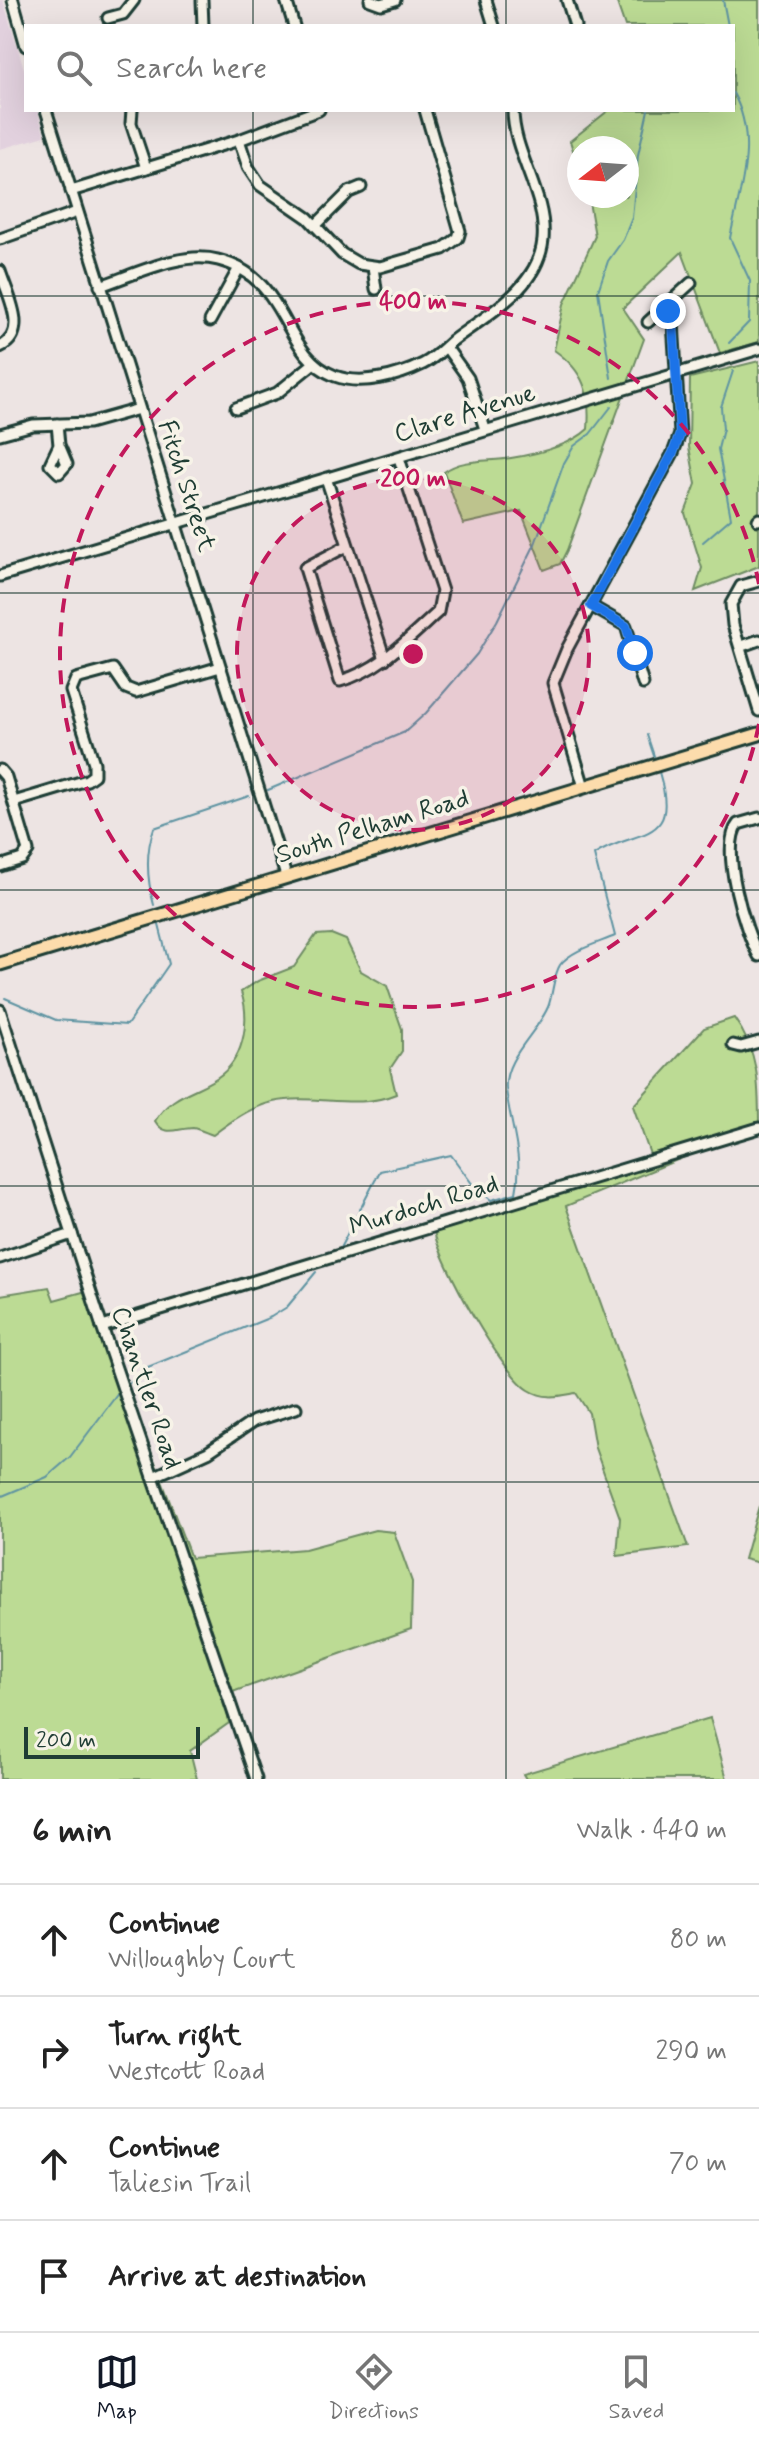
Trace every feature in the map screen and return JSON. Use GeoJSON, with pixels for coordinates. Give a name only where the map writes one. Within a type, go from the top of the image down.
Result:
{"type":"FeatureCollection","features":[{"type":"Feature","properties":{"kind":"main road","name":"South Pelham Road"},"geometry":{"type":"LineString","coordinates":[[0,964],[759,734]]}},
{"type":"Feature","properties":{"kind":"street"},"geometry":{"type":"LineString","coordinates":[[13,0],[24,39]]}},
{"type":"Feature","properties":{"kind":"street"},"geometry":{"type":"LineString","coordinates":[[108,18],[123,14],[134,0]]}},
{"type":"Feature","properties":{"kind":"street"},"geometry":{"type":"LineString","coordinates":[[202,0],[203,24]]}},
{"type":"Feature","properties":{"kind":"street"},"geometry":{"type":"LineString","coordinates":[[286,0],[293,24]]}},
{"type":"Feature","properties":{"kind":"street"},"geometry":{"type":"LineString","coordinates":[[370,0],[378,4],[395,0]]}},
{"type":"Feature","properties":{"kind":"street"},"geometry":{"type":"LineString","coordinates":[[486,0],[493,24]]}},
{"type":"Feature","properties":{"kind":"street"},"geometry":{"type":"LineString","coordinates":[[567,0],[574,24]]}},
{"type":"Feature","properties":{"kind":"street","name":"Fitch Street"},"geometry":{"type":"LineString","coordinates":[[47,112],[286,876]]}},
{"type":"Feature","properties":{"kind":"street"},"geometry":{"type":"LineString","coordinates":[[132,112],[131,123],[146,168]]}},
{"type":"Feature","properties":{"kind":"street"},"geometry":{"type":"LineString","coordinates":[[71,191],[239,140],[314,112]]}},
{"type":"Feature","properties":{"kind":"street"},"geometry":{"type":"LineString","coordinates":[[239,140],[255,180],[316,225],[347,258],[373,267],[443,249],[459,236],[458,217],[426,112]]}},
{"type":"Feature","properties":{"kind":"street"},"geometry":{"type":"LineString","coordinates":[[100,286],[197,258],[218,260],[239,268],[269,291],[314,363],[340,378],[373,379],[422,365],[510,298],[541,252],[542,220],[514,112]]}},
{"type":"Feature","properties":{"kind":"street"},"geometry":{"type":"LineString","coordinates":[[316,225],[349,192],[361,187]]}},
{"type":"Feature","properties":{"kind":"street"},"geometry":{"type":"LineString","coordinates":[[0,239],[77,212]]}},
{"type":"Feature","properties":{"kind":"street"},"geometry":{"type":"LineString","coordinates":[[373,267],[376,289]]}},
{"type":"Feature","properties":{"kind":"street"},"geometry":{"type":"LineString","coordinates":[[210,321],[239,268]]}},
{"type":"Feature","properties":{"kind":"street"},"geometry":{"type":"LineString","coordinates":[[0,271],[16,325],[12,340],[0,347]]}},
{"type":"Feature","properties":{"kind":"street"},"geometry":{"type":"LineString","coordinates":[[648,322],[691,283]]}},
{"type":"Feature","properties":{"kind":"street"},"geometry":{"type":"LineString","coordinates":[[584,787],[553,683],[556,671],[673,453],[680,434],[673,322],[665,307]]}},
{"type":"Feature","properties":{"kind":"street"},"geometry":{"type":"LineString","coordinates":[[446,347],[468,378],[485,429]]}},
{"type":"Feature","properties":{"kind":"street","name":"Clare Avenue"},"geometry":{"type":"LineString","coordinates":[[0,576],[327,481],[485,429],[759,349]]}},
{"type":"Feature","properties":{"kind":"street"},"geometry":{"type":"LineString","coordinates":[[236,408],[277,393],[314,363]]}},
{"type":"Feature","properties":{"kind":"street"},"geometry":{"type":"LineString","coordinates":[[0,434],[33,425],[89,423],[139,409]]}},
{"type":"Feature","properties":{"kind":"street"},"geometry":{"type":"LineString","coordinates":[[57,424],[59,445]]}},
{"type":"Feature","properties":{"kind":"street"},"geometry":{"type":"LineString","coordinates":[[347,546],[305,568],[340,681],[365,675],[438,612],[441,603],[442,591],[399,458]]}},
{"type":"Feature","properties":{"kind":"street"},"geometry":{"type":"LineString","coordinates":[[327,481],[385,659]]}},
{"type":"Feature","properties":{"kind":"street"},"geometry":{"type":"LineString","coordinates":[[759,581],[741,586],[731,604],[733,625],[759,711]]}},
{"type":"Feature","properties":{"kind":"street"},"geometry":{"type":"LineString","coordinates":[[591,606],[626,626],[643,684]]}},
{"type":"Feature","properties":{"kind":"street"},"geometry":{"type":"LineString","coordinates":[[742,646],[759,640]]}},
{"type":"Feature","properties":{"kind":"street"},"geometry":{"type":"LineString","coordinates":[[14,802],[87,780],[94,775],[94,763],[70,682],[116,668],[126,688],[136,692],[220,667]]}},
{"type":"Feature","properties":{"kind":"street"},"geometry":{"type":"LineString","coordinates":[[0,866],[29,856],[2,769]]}},
{"type":"Feature","properties":{"kind":"street"},"geometry":{"type":"LineString","coordinates":[[759,818],[738,824],[731,835],[733,879],[759,956]]}},
{"type":"Feature","properties":{"kind":"street","name":"Chantler Road"},"geometry":{"type":"LineString","coordinates":[[0,1010],[102,1327],[256,1779]]}},
{"type":"Feature","properties":{"kind":"street"},"geometry":{"type":"LineString","coordinates":[[733,1045],[741,1047],[759,1042]]}},
{"type":"Feature","properties":{"kind":"street","name":"Murdoch Road"},"geometry":{"type":"LineString","coordinates":[[102,1327],[759,1128]]}},
{"type":"Feature","properties":{"kind":"street"},"geometry":{"type":"LineString","coordinates":[[0,1258],[72,1234]]}},
{"type":"Feature","properties":{"kind":"street"},"geometry":{"type":"LineString","coordinates":[[153,1477],[208,1452],[254,1421],[296,1408]]}},
{"type":"Feature","properties":{"kind":"shaded area"},"geometry":{"type":"Polygon","coordinates":[[[0,0],[3,0],[24,68],[24,112],[38,112],[45,136],[0,149],[0,0]]]}},
{"type":"Feature","properties":{"kind":"green space"},"geometry":{"type":"Polygon","coordinates":[[[616,0],[759,0],[759,342],[720,353],[682,252],[623,308],[644,339],[567,550],[560,564],[544,570],[521,511],[463,524],[444,472],[468,462],[542,452],[572,440],[588,429],[588,404],[583,384],[572,366],[554,350],[564,304],[595,236],[590,208],[639,208],[639,136],[576,136],[606,112],[735,112],[735,24],[624,24],[616,0]]]}},
{"type":"Feature","properties":{"kind":"green space"},"geometry":{"type":"Polygon","coordinates":[[[759,361],[759,566],[695,591],[702,568],[685,513],[696,484],[689,447],[690,378],[759,361]]]}},
{"type":"Feature","properties":{"kind":"green space"},"geometry":{"type":"Polygon","coordinates":[[[331,934],[346,940],[361,971],[387,986],[402,1029],[402,1051],[390,1069],[396,1094],[350,1102],[304,1099],[273,1102],[249,1111],[213,1135],[193,1128],[167,1131],[159,1126],[155,1121],[162,1111],[178,1098],[214,1080],[236,1057],[245,1024],[241,992],[258,981],[294,967],[316,935],[331,934]]]}},
{"type":"Feature","properties":{"kind":"green space"},"geometry":{"type":"Polygon","coordinates":[[[734,1018],[753,1056],[758,1083],[759,1126],[566,1206],[688,1547],[617,1556],[620,1518],[595,1448],[589,1413],[576,1393],[541,1395],[517,1380],[473,1316],[447,1266],[434,1231],[652,1160],[633,1106],[704,1028],[734,1018]]]}},
{"type":"Feature","properties":{"kind":"green space"},"geometry":{"type":"Polygon","coordinates":[[[49,1287],[54,1300],[90,1290],[191,1558],[305,1549],[375,1530],[394,1532],[412,1582],[411,1629],[224,1695],[229,1723],[190,1751],[197,1779],[0,1779],[0,1295],[49,1287]]]}},
{"type":"Feature","properties":{"kind":"green space"},"geometry":{"type":"Polygon","coordinates":[[[759,1506],[759,1563],[744,1559],[759,1506]]]}},
{"type":"Feature","properties":{"kind":"green space"},"geometry":{"type":"Polygon","coordinates":[[[710,1718],[727,1779],[526,1779],[523,1774],[710,1718]]]}},
{"type":"Feature","properties":{"kind":"waterway"},"geometry":{"type":"LineString","coordinates":[[723,0],[728,24]]}},
{"type":"Feature","properties":{"kind":"waterway"},"geometry":{"type":"LineString","coordinates":[[729,343],[749,322],[750,281],[730,238],[746,146],[745,128],[735,98]]}},
{"type":"Feature","properties":{"kind":"waterway"},"geometry":{"type":"LineString","coordinates":[[611,378],[598,291],[608,261],[623,240],[632,218],[638,155],[648,112]]}},
{"type":"Feature","properties":{"kind":"waterway"},"geometry":{"type":"LineString","coordinates":[[703,542],[731,518],[718,449],[723,429],[721,407],[733,371]]}},
{"type":"Feature","properties":{"kind":"waterway"},"geometry":{"type":"LineString","coordinates":[[268,790],[405,732],[426,713],[477,654],[497,621],[535,544],[564,463],[574,446],[590,434],[611,407]]}},
{"type":"Feature","properties":{"kind":"waterway"},"geometry":{"type":"LineString","coordinates":[[647,735],[654,756]]}},
{"type":"Feature","properties":{"kind":"waterway"},"geometry":{"type":"LineString","coordinates":[[339,1250],[380,1171],[451,1155],[473,1185],[491,1200],[516,1193],[517,1153],[506,1078],[515,1057],[548,1007],[560,965],[578,951],[615,936],[594,855],[651,831],[659,823],[664,812],[659,772]]}},
{"type":"Feature","properties":{"kind":"waterway"},"geometry":{"type":"LineString","coordinates":[[154,905],[148,866],[154,828],[249,796]]}},
{"type":"Feature","properties":{"kind":"waterway"},"geometry":{"type":"LineString","coordinates":[[5,998],[56,1020],[127,1025],[169,964],[159,925]]}},
{"type":"Feature","properties":{"kind":"waterway"},"geometry":{"type":"LineString","coordinates":[[127,1385],[148,1367],[271,1317],[287,1307],[316,1272]]}},
{"type":"Feature","properties":{"kind":"waterway"},"geometry":{"type":"LineString","coordinates":[[0,1497],[47,1477],[70,1457],[119,1392]]}},
{"type":"Feature","properties":{"kind":"route"},"geometry":{"type":"LineString","coordinates":[[635,653],[626,626],[591,606],[673,453],[680,434],[673,322],[668,311]]}}]}
